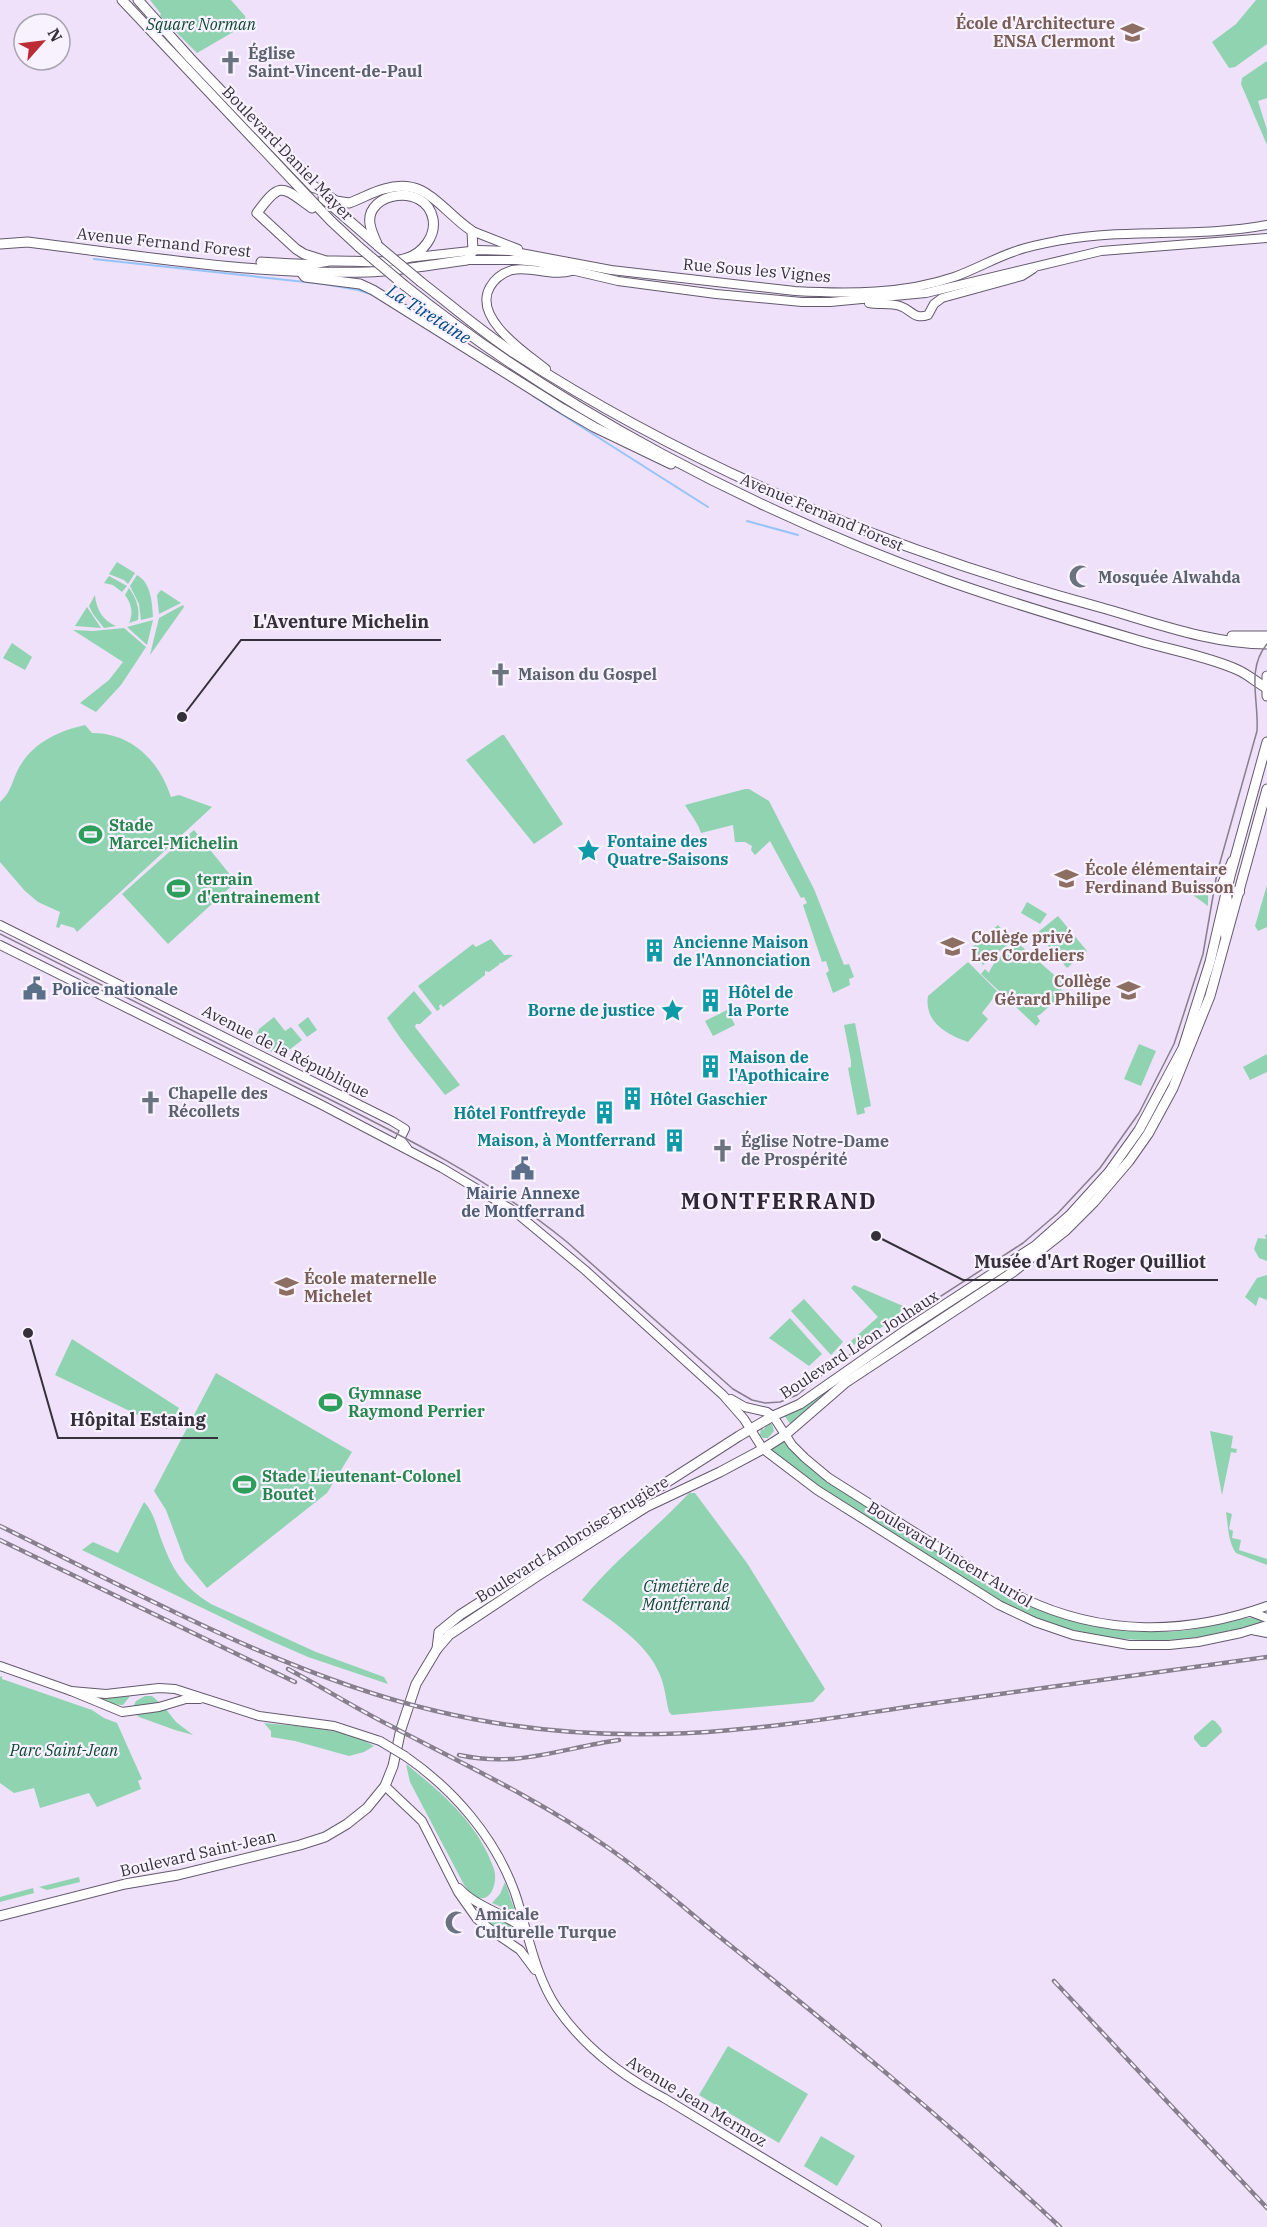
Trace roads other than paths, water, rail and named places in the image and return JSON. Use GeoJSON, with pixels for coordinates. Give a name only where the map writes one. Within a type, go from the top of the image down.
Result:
{"type":"FeatureCollection","features":[{"type":"Feature","properties":{"kind":"main road","name":"Boulevard Daniel Mayer"},"geometry":{"type":"LineString","coordinates":[[122,0],[378,246]]}},
{"type":"Feature","properties":{"kind":"main road","name":"Boulevard Daniel Mayer"},"geometry":{"type":"LineString","coordinates":[[138,0],[186,61]]}},
{"type":"Feature","properties":{"kind":"main road","name":"Boulevard Daniel Mayer"},"geometry":{"type":"LineString","coordinates":[[196,71],[331,221],[404,285]]}},
{"type":"Feature","properties":{"kind":"main road"},"geometry":{"type":"LineString","coordinates":[[312,185],[336,201],[349,203],[382,189],[409,185],[416,187],[424,190],[472,231],[524,252]]}},
{"type":"Feature","properties":{"kind":"main road"},"geometry":{"type":"LineString","coordinates":[[327,261],[304,254],[270,227],[257,213],[277,190],[286,190],[331,221]]}},
{"type":"Feature","properties":{"kind":"main road"},"geometry":{"type":"LineString","coordinates":[[378,246],[370,225],[372,211],[391,196],[410,195],[425,203],[431,211],[434,228],[425,246],[408,258]]}},
{"type":"Feature","properties":{"kind":"main road","name":"Rue Sous les Vignes"},"geometry":{"type":"LineString","coordinates":[[311,264],[327,261],[366,262],[473,251],[524,252],[611,270],[795,291],[822,293],[883,291],[953,277],[1014,251],[1063,240],[1267,225]]}},
{"type":"Feature","properties":{"kind":"main road"},"geometry":{"type":"LineString","coordinates":[[467,260],[473,251],[472,231]]}},
{"type":"Feature","properties":{"kind":"main road","name":"Avenue Fernand Forest"},"geometry":{"type":"LineString","coordinates":[[0,238],[26,236],[247,261],[311,264]]}},
{"type":"Feature","properties":{"kind":"main road","name":"Rue Sous les Vignes"},"geometry":{"type":"LineString","coordinates":[[324,271],[371,272],[467,260],[516,260],[579,271],[618,281],[760,299],[802,302],[863,300],[926,293],[1035,266],[1114,250],[1267,238]]}},
{"type":"Feature","properties":{"kind":"main road","name":"Avenue Fernand Forest"},"geometry":{"type":"LineString","coordinates":[[0,244],[28,242],[221,265],[324,271]]}},
{"type":"Feature","properties":{"kind":"main road","name":"Avenue Fernand Forest"},"geometry":{"type":"LineString","coordinates":[[378,246],[513,352],[617,416],[759,486],[956,565],[1017,585],[1218,639]]}},
{"type":"Feature","properties":{"kind":"main road"},"geometry":{"type":"LineString","coordinates":[[863,300],[870,304],[897,306],[917,317],[923,317],[928,315],[934,304],[942,298],[1022,276],[1035,266]]}},
{"type":"Feature","properties":{"kind":"main road"},"geometry":{"type":"LineString","coordinates":[[568,386],[506,336],[494,320],[487,300],[487,292],[495,280],[509,271],[529,269],[559,274],[579,271]]}},
{"type":"Feature","properties":{"kind":"main road"},"geometry":{"type":"LineString","coordinates":[[299,270],[305,277],[360,284],[373,290],[594,427],[674,465],[700,474]]}},
{"type":"Feature","properties":{"kind":"main road","name":"Avenue Fernand Forest"},"geometry":{"type":"LineString","coordinates":[[404,285],[438,312],[513,364],[599,417],[700,474],[797,520],[942,579],[1039,612],[1230,667],[1242,672],[1267,690]]}},
{"type":"Feature","properties":{"kind":"main road"},"geometry":{"type":"LineString","coordinates":[[1218,639],[1232,636],[1267,636]]}},
{"type":"Feature","properties":{"kind":"main road"},"geometry":{"type":"LineString","coordinates":[[1218,639],[1267,644]]}},
{"type":"Feature","properties":{"kind":"main road"},"geometry":{"type":"LineString","coordinates":[[1267,676],[1267,690]]}},
{"type":"Feature","properties":{"kind":"main road","name":"Boulevard Léon Jouhaux"},"geometry":{"type":"LineString","coordinates":[[723,1395],[748,1431],[800,1404],[1005,1266],[1054,1229],[1094,1190],[1134,1138],[1159,1096],[1183,1048],[1210,962],[1223,889],[1236,853],[1267,742]]}},
{"type":"Feature","properties":{"kind":"main road","name":"Boulevard Léon Jouhaux"},"geometry":{"type":"LineString","coordinates":[[507,1208],[525,1218],[723,1395],[745,1407],[767,1412],[789,1432],[845,1383],[1025,1264],[1065,1231],[1102,1193],[1140,1145],[1173,1088],[1197,1033],[1240,892],[1267,789]]}},
{"type":"Feature","properties":{"kind":"main road"},"geometry":{"type":"LineString","coordinates":[[1223,889],[1240,892]]}},
{"type":"Feature","properties":{"kind":"main road","name":"Boulevard Léon Jouhaux"},"geometry":{"type":"LineString","coordinates":[[1223,889],[1229,906],[1224,929],[1225,936]]}},
{"type":"Feature","properties":{"kind":"main road","name":"Avenue de la République"},"geometry":{"type":"LineString","coordinates":[[0,925],[392,1121],[405,1130],[400,1139],[410,1151]]}},
{"type":"Feature","properties":{"kind":"main road","name":"Avenue de la République"},"geometry":{"type":"LineString","coordinates":[[0,945],[320,1104],[410,1151],[507,1208]]}},
{"type":"Feature","properties":{"kind":"main road"},"geometry":{"type":"LineString","coordinates":[[934,1323],[942,1307],[955,1310]]}},
{"type":"Feature","properties":{"kind":"main road","name":"Boulevard Ambroise Brugière"},"geometry":{"type":"LineString","coordinates":[[437,1649],[439,1632],[460,1615],[748,1431]]}},
{"type":"Feature","properties":{"kind":"main road","name":"Boulevard Vincent Auriol"},"geometry":{"type":"LineString","coordinates":[[748,1431],[763,1449],[817,1490],[999,1605],[1051,1628],[1099,1641],[1129,1645],[1156,1645],[1198,1642],[1267,1625]]}},
{"type":"Feature","properties":{"kind":"main road","name":"Boulevard Ambroise Brugière"},"geometry":{"type":"LineString","coordinates":[[385,1786],[393,1766],[401,1729],[413,1691],[437,1649],[458,1629],[646,1507],[763,1449],[789,1432]]}},
{"type":"Feature","properties":{"kind":"main road","name":"Boulevard Vincent Auriol"},"geometry":{"type":"LineString","coordinates":[[789,1432],[805,1458],[830,1478],[1009,1591],[1046,1608],[1101,1624],[1156,1628],[1197,1625],[1267,1606]]}},
{"type":"Feature","properties":{"kind":"main road"},"geometry":{"type":"LineString","coordinates":[[1251,1612],[1267,1618]]}},
{"type":"Feature","properties":{"kind":"main road"},"geometry":{"type":"LineString","coordinates":[[1252,1630],[1267,1633]]}},
{"type":"Feature","properties":{"kind":"main road"},"geometry":{"type":"LineString","coordinates":[[0,1666],[122,1712],[159,1707],[186,1699],[213,1701]]}},
{"type":"Feature","properties":{"kind":"main road","name":"Avenue Jean Mermoz"},"geometry":{"type":"LineString","coordinates":[[71,1691],[106,1694],[167,1688],[188,1692],[259,1716],[334,1726],[380,1741],[405,1756],[426,1770],[452,1794],[480,1829],[506,1873],[514,1892],[542,1981],[557,2008],[604,2060],[622,2074],[877,2227]]}},
{"type":"Feature","properties":{"kind":"main road"},"geometry":{"type":"LineString","coordinates":[[385,1786],[395,1790],[420,1812],[422,1821],[465,1904],[477,1919],[520,1950],[542,1981]]}},
{"type":"Feature","properties":{"kind":"main road","name":"Boulevard Saint-Jean"},"geometry":{"type":"LineString","coordinates":[[0,1916],[125,1884],[178,1875],[318,1840],[336,1832],[356,1818],[385,1786]]}},
{"type":"Feature","properties":{"kind":"main road"},"geometry":{"type":"LineString","coordinates":[[454,1882],[471,1899],[515,1921],[526,1931]]}},
{"type":"Feature","properties":{"kind":"waterway","name":"La Tiretaine"},"geometry":{"type":"LineString","coordinates":[[94,259],[324,284],[374,295]]}},
{"type":"Feature","properties":{"kind":"waterway","name":"La Tiretaine"},"geometry":{"type":"LineString","coordinates":[[533,396],[708,507]]}},
{"type":"Feature","properties":{"kind":"waterway","name":"La Tiretaine"},"geometry":{"type":"LineString","coordinates":[[747,521],[798,535]]}},
{"type":"Feature","properties":{"kind":"tram line"},"geometry":{"type":"LineString","coordinates":[[0,934],[373,1121],[474,1177],[506,1197],[567,1242],[733,1389],[752,1400],[765,1403],[780,1402],[797,1395],[836,1364],[1023,1243],[1058,1213],[1100,1168],[1139,1113],[1174,1044],[1203,954],[1217,873],[1257,731],[1255,674],[1257,664],[1267,644]]}},
{"type":"Feature","properties":{"kind":"railway"},"geometry":{"type":"LineString","coordinates":[[0,1526],[159,1605],[269,1655],[324,1677],[380,1696],[436,1711],[472,1719],[546,1729],[657,1734],[755,1728],[1267,1657]]}},
{"type":"Feature","properties":{"kind":"railway"},"geometry":{"type":"LineString","coordinates":[[0,1540],[295,1682]]}},
{"type":"Feature","properties":{"kind":"railway"},"geometry":{"type":"LineString","coordinates":[[288,1669],[554,1813],[623,1859],[898,2083],[1060,2227]]}},
{"type":"Feature","properties":{"kind":"railway"},"geometry":{"type":"LineString","coordinates":[[459,1755],[501,1759],[521,1758],[619,1740]]}},
{"type":"Feature","properties":{"kind":"railway"},"geometry":{"type":"LineString","coordinates":[[1054,1981],[1267,2208]]}},
{"type":"Feature","properties":{"kind":"place","name":"École d'Architecture ENSA Clermont"},"geometry":{"type":"Point","coordinates":[1133,32]}},
{"type":"Feature","properties":{"kind":"place","name":"Église Saint-Vincent-de-Paul"},"geometry":{"type":"Point","coordinates":[230,62]}},
{"type":"Feature","properties":{"kind":"place","name":"Mosquée Alwahda"},"geometry":{"type":"Point","coordinates":[1080,577]}},
{"type":"Feature","properties":{"kind":"place","name":"Maison du Gospel"},"geometry":{"type":"Point","coordinates":[500,674]}},
{"type":"Feature","properties":{"kind":"place","name":"L'Aventure Michelin"},"geometry":{"type":"Point","coordinates":[182,717]}},
{"type":"Feature","properties":{"kind":"place","name":"Stade Marcel-Michelin"},"geometry":{"type":"Point","coordinates":[91,834]}},
{"type":"Feature","properties":{"kind":"place","name":"Fontaine des Quatre-Saisons"},"geometry":{"type":"Point","coordinates":[589,850]}},
{"type":"Feature","properties":{"kind":"place","name":"École élémentaire Ferdinand Buisson"},"geometry":{"type":"Point","coordinates":[1067,878]}},
{"type":"Feature","properties":{"kind":"place","name":"terrain d'entrainement"},"geometry":{"type":"Point","coordinates":[179,888]}},
{"type":"Feature","properties":{"kind":"place","name":"Collège privé Les Cordeliers"},"geometry":{"type":"Point","coordinates":[953,946]}},
{"type":"Feature","properties":{"kind":"place","name":"Ancienne Maison de l'Annonciation"},"geometry":{"type":"Point","coordinates":[655,951]}},
{"type":"Feature","properties":{"kind":"place","name":"Police nationale"},"geometry":{"type":"Point","coordinates":[34,989]}},
{"type":"Feature","properties":{"kind":"place","name":"Collège Gérard Philipe"},"geometry":{"type":"Point","coordinates":[1129,990]}},
{"type":"Feature","properties":{"kind":"place","name":"Hôtel de la Porte"},"geometry":{"type":"Point","coordinates":[710,1001]}},
{"type":"Feature","properties":{"kind":"place","name":"Borne de justice"},"geometry":{"type":"Point","coordinates":[673,1010]}},
{"type":"Feature","properties":{"kind":"place","name":"Maison de l'Apothicaire"},"geometry":{"type":"Point","coordinates":[711,1066]}},
{"type":"Feature","properties":{"kind":"place","name":"Hôtel Gaschier"},"geometry":{"type":"Point","coordinates":[632,1099]}},
{"type":"Feature","properties":{"kind":"place","name":"Chapelle des Récollets"},"geometry":{"type":"Point","coordinates":[150,1102]}},
{"type":"Feature","properties":{"kind":"place","name":"Hôtel Fontfreyde"},"geometry":{"type":"Point","coordinates":[604,1113]}},
{"type":"Feature","properties":{"kind":"place","name":"Maison, à Montferrand"},"geometry":{"type":"Point","coordinates":[674,1140]}},
{"type":"Feature","properties":{"kind":"place","name":"Église Notre-Dame de Prospérité"},"geometry":{"type":"Point","coordinates":[723,1150]}},
{"type":"Feature","properties":{"kind":"place","name":"Mairie Annexe de Montferrand"},"geometry":{"type":"Point","coordinates":[523,1168]}},
{"type":"Feature","properties":{"kind":"place","name":"Musée d'Art Roger Quilliot"},"geometry":{"type":"Point","coordinates":[876,1236]}},
{"type":"Feature","properties":{"kind":"place","name":"École maternelle Michelet"},"geometry":{"type":"Point","coordinates":[286,1287]}},
{"type":"Feature","properties":{"kind":"place","name":"Hôpital Estaing"},"geometry":{"type":"Point","coordinates":[28,1333]}},
{"type":"Feature","properties":{"kind":"place","name":"Gymnase Raymond Perrier"},"geometry":{"type":"Point","coordinates":[330,1402]}},
{"type":"Feature","properties":{"kind":"place","name":"Stade Lieutenant-Colonel Boutet"},"geometry":{"type":"Point","coordinates":[244,1485]}},
{"type":"Feature","properties":{"kind":"place","name":"Amicale Culturelle Turque"},"geometry":{"type":"Point","coordinates":[457,1923]}},
{"type":"Feature","properties":{"kind":"district","name":"MONTFERRAND"},"geometry":{"type":"Point","coordinates":[779,1200]}},
{"type":"Feature","properties":{"kind":"park label","name":"Square Norman"},"geometry":{"type":"Point","coordinates":[201,24]}},
{"type":"Feature","properties":{"kind":"park label","name":"Cimetière de Montferrand"},"geometry":{"type":"Point","coordinates":[686,1595]}},
{"type":"Feature","properties":{"kind":"park label","name":"Parc Saint-Jean"},"geometry":{"type":"Point","coordinates":[64,1750]}}]}
